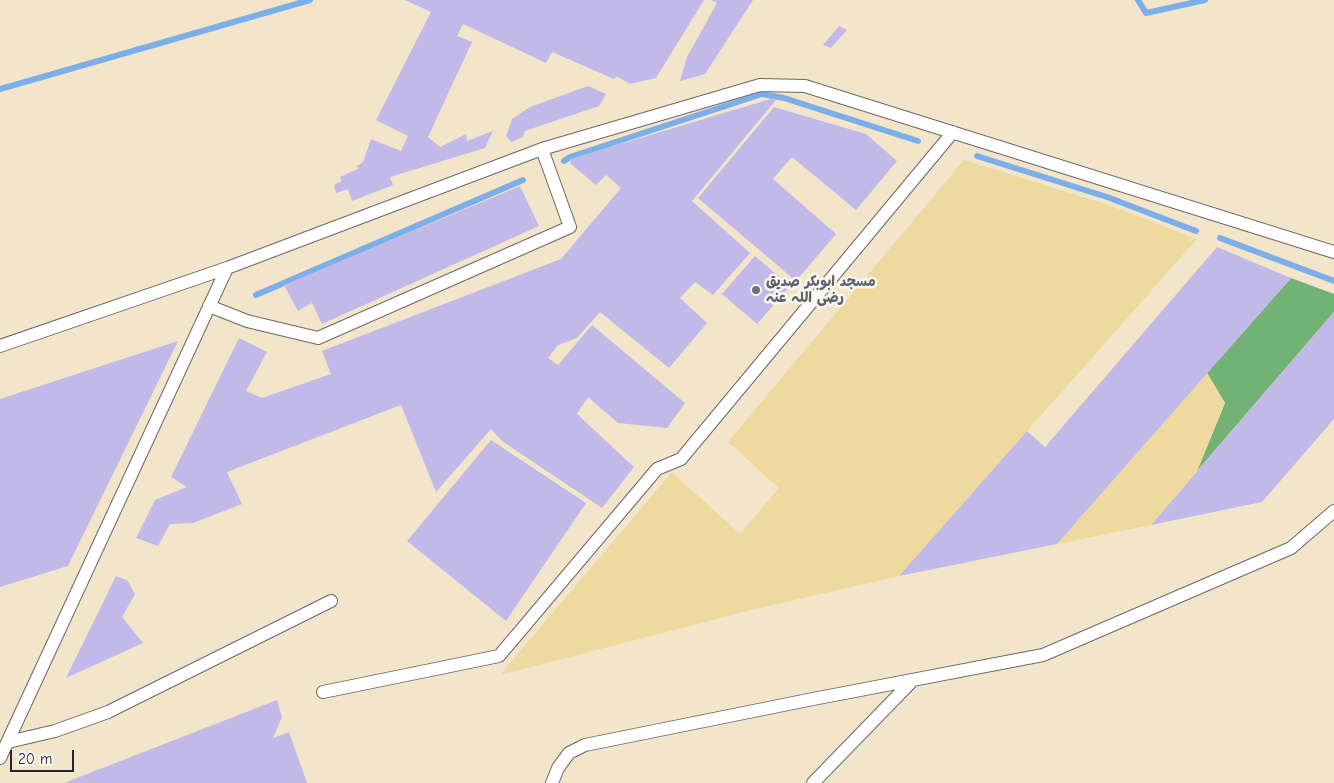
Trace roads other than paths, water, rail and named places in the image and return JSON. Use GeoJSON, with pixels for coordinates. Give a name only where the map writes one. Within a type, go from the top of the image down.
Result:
{"type":"FeatureCollection","features":[{"type":"Feature","properties":{"kind":"lane"},"geometry":{"type":"LineString","coordinates":[[0,346],[227,268],[542,149],[760,85],[805,86],[1334,252]]}},
{"type":"Feature","properties":{"kind":"lane"},"geometry":{"type":"LineString","coordinates":[[323,692],[499,656],[657,469],[680,459],[954,132]]}},
{"type":"Feature","properties":{"kind":"lane"},"geometry":{"type":"LineString","coordinates":[[209,306],[247,321],[318,338],[570,227],[542,149]]}},
{"type":"Feature","properties":{"kind":"lane"},"geometry":{"type":"LineString","coordinates":[[0,758],[227,268]]}},
{"type":"Feature","properties":{"kind":"lane"},"geometry":{"type":"LineString","coordinates":[[552,783],[558,768],[569,753],[585,744],[1044,655],[1291,548],[1334,511]]}},
{"type":"Feature","properties":{"kind":"lane"},"geometry":{"type":"LineString","coordinates":[[8,742],[55,731],[108,712],[331,601]]}},
{"type":"Feature","properties":{"kind":"lane"},"geometry":{"type":"LineString","coordinates":[[813,783],[913,680]]}},
{"type":"Feature","properties":{"kind":"waterway"},"geometry":{"type":"LineString","coordinates":[[0,89],[310,0]]}},
{"type":"Feature","properties":{"kind":"waterway"},"geometry":{"type":"LineString","coordinates":[[1138,0],[1146,13],[1205,0]]}},
{"type":"Feature","properties":{"kind":"waterway"},"geometry":{"type":"LineString","coordinates":[[564,161],[570,157],[762,94],[784,98],[918,141]]}},
{"type":"Feature","properties":{"kind":"waterway"},"geometry":{"type":"LineString","coordinates":[[977,156],[1107,197],[1196,231]]}},
{"type":"Feature","properties":{"kind":"waterway"},"geometry":{"type":"LineString","coordinates":[[256,295],[523,180]]}},
{"type":"Feature","properties":{"kind":"waterway"},"geometry":{"type":"LineString","coordinates":[[1220,238],[1334,281]]}},
{"type":"Feature","properties":{"kind":"place","name":"مسجد ابوبکر صدیق رضی اللہ عنہ"},"geometry":{"type":"Point","coordinates":[756,290]}}]}
